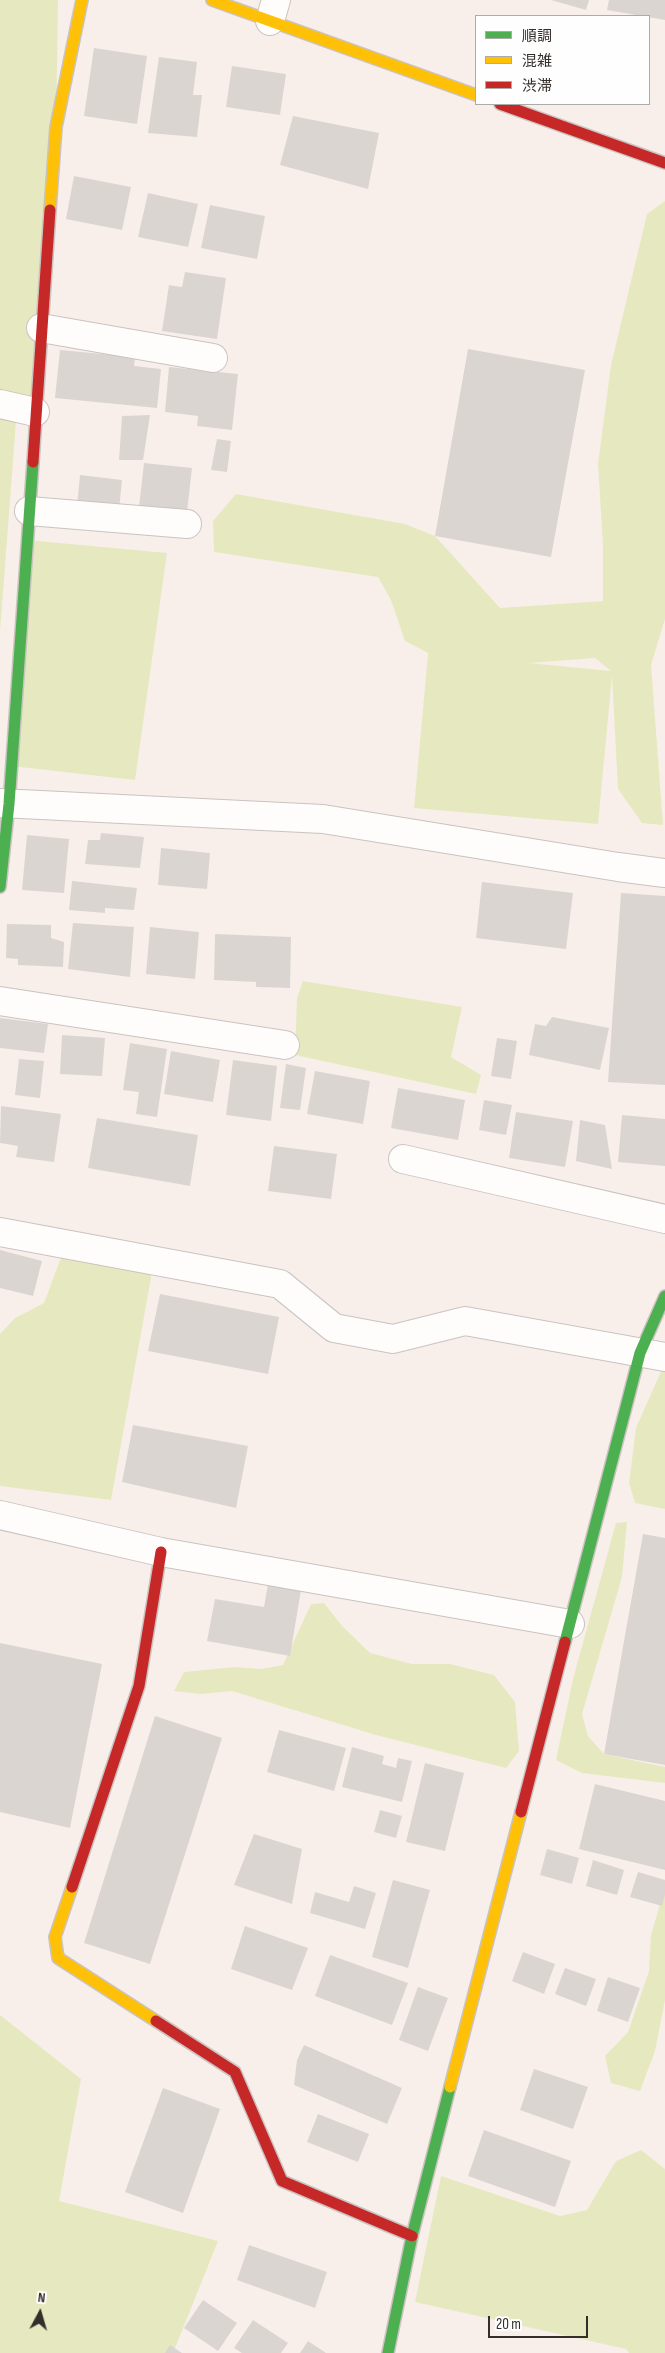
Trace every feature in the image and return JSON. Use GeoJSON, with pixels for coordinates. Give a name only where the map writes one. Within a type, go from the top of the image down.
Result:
{"type":"FeatureCollection","features":[{"type":"Feature","properties":{"kind":"street"},"geometry":{"type":"LineString","coordinates":[[0,887],[57,115],[82,0]]}},
{"type":"Feature","properties":{"kind":"street"},"geometry":{"type":"LineString","coordinates":[[212,0],[273,11],[475,95]]}},
{"type":"Feature","properties":{"kind":"street"},"geometry":{"type":"LineString","coordinates":[[503,105],[665,163]]}},
{"type":"Feature","properties":{"kind":"street"},"geometry":{"type":"LineString","coordinates":[[41,328],[213,358]]}},
{"type":"Feature","properties":{"kind":"street"},"geometry":{"type":"LineString","coordinates":[[0,404],[35,412]]}},
{"type":"Feature","properties":{"kind":"street"},"geometry":{"type":"LineString","coordinates":[[29,511],[187,524]]}},
{"type":"Feature","properties":{"kind":"street"},"geometry":{"type":"LineString","coordinates":[[5,804],[323,819],[665,873]]}},
{"type":"Feature","properties":{"kind":"street"},"geometry":{"type":"LineString","coordinates":[[0,1001],[285,1045]]}},
{"type":"Feature","properties":{"kind":"street"},"geometry":{"type":"LineString","coordinates":[[403,1159],[665,1219]]}},
{"type":"Feature","properties":{"kind":"street"},"geometry":{"type":"LineString","coordinates":[[0,1232],[280,1284],[334,1328],[393,1339],[465,1321],[653,1355]]}},
{"type":"Feature","properties":{"kind":"street"},"geometry":{"type":"LineString","coordinates":[[388,2353],[412,2236],[570,1624],[653,1355],[665,1296]]}},
{"type":"Feature","properties":{"kind":"street"},"geometry":{"type":"LineString","coordinates":[[0,1516],[162,1552],[570,1624]]}},
{"type":"Feature","properties":{"kind":"street"},"geometry":{"type":"LineString","coordinates":[[162,1552],[139,1686],[55,1937],[58,1958],[235,2072],[282,2181],[412,2236]]}},
{"type":"Feature","properties":{"kind":"green space"},"geometry":{"type":"Polygon","coordinates":[[[0,0],[58,0],[56,127],[35,412],[0,404],[0,0]]]}},
{"type":"Feature","properties":{"kind":"green space"},"geometry":{"type":"Polygon","coordinates":[[[665,201],[665,619],[651,665],[663,825],[642,823],[618,789],[612,676],[598,824],[414,808],[428,654],[430,654],[405,641],[391,600],[378,577],[214,552],[213,521],[236,494],[405,524],[435,536],[500,608],[603,601],[603,546],[598,464],[611,365],[647,214],[665,201]],[[595,658],[529,663],[611,671],[595,658]]]}},
{"type":"Feature","properties":{"kind":"green space"},"geometry":{"type":"Polygon","coordinates":[[[0,416],[16,421],[0,632],[0,416]]]}},
{"type":"Feature","properties":{"kind":"green space"},"geometry":{"type":"Polygon","coordinates":[[[27,540],[167,553],[135,780],[11,766],[27,540]]]}},
{"type":"Feature","properties":{"kind":"green space"},"geometry":{"type":"Polygon","coordinates":[[[303,981],[462,1007],[451,1057],[481,1075],[476,1094],[295,1055],[297,998],[303,981]]]}},
{"type":"Feature","properties":{"kind":"green space"},"geometry":{"type":"Polygon","coordinates":[[[62,1255],[152,1272],[111,1500],[0,1486],[0,1334],[15,1318],[44,1303],[62,1255]]]}},
{"type":"Feature","properties":{"kind":"green space"},"geometry":{"type":"Polygon","coordinates":[[[663,1367],[665,1367],[665,1509],[635,1503],[629,1483],[636,1428],[663,1367]]]}},
{"type":"Feature","properties":{"kind":"green space"},"geometry":{"type":"Polygon","coordinates":[[[627,1522],[622,1577],[582,1714],[588,1736],[604,1754],[665,1767],[665,1783],[582,1773],[556,1760],[573,1679],[616,1523],[627,1522]]]}},
{"type":"Feature","properties":{"kind":"green space"},"geometry":{"type":"Polygon","coordinates":[[[324,1603],[342,1626],[370,1653],[412,1664],[450,1664],[494,1675],[515,1702],[519,1751],[506,1768],[376,1735],[232,1691],[201,1694],[174,1691],[184,1672],[234,1667],[261,1669],[283,1665],[311,1604],[324,1603]]]}},
{"type":"Feature","properties":{"kind":"green space"},"geometry":{"type":"Polygon","coordinates":[[[665,1887],[665,2000],[655,2051],[640,2091],[611,2083],[605,2056],[628,2032],[649,1971],[651,1935],[665,1887]]]}},
{"type":"Feature","properties":{"kind":"green space"},"geometry":{"type":"Polygon","coordinates":[[[0,2015],[81,2079],[59,2201],[218,2241],[173,2353],[0,2353],[0,2015]]]}},
{"type":"Feature","properties":{"kind":"green space"},"geometry":{"type":"Polygon","coordinates":[[[641,2150],[665,2169],[665,2353],[629,2353],[626,2349],[415,2302],[441,2176],[560,2216],[587,2210],[616,2161],[641,2150]]]}},
{"type":"Feature","properties":{"kind":"building"},"geometry":{"type":"Polygon","coordinates":[[[551,0],[589,0],[586,10],[551,0]]]}},
{"type":"Feature","properties":{"kind":"building"},"geometry":{"type":"Polygon","coordinates":[[[609,0],[665,0],[665,20],[650,17],[650,15],[636,15],[607,10],[609,0]]]}},
{"type":"Feature","properties":{"kind":"building"},"geometry":{"type":"Polygon","coordinates":[[[94,48],[147,56],[137,124],[84,116],[94,48]]]}},
{"type":"Feature","properties":{"kind":"building"},"geometry":{"type":"Polygon","coordinates":[[[159,57],[197,62],[193,95],[202,95],[197,137],[148,133],[159,57]]]}},
{"type":"Feature","properties":{"kind":"building"},"geometry":{"type":"Polygon","coordinates":[[[232,66],[286,74],[280,115],[226,107],[232,66]]]}},
{"type":"Feature","properties":{"kind":"building"},"geometry":{"type":"Polygon","coordinates":[[[293,116],[379,133],[368,189],[280,165],[293,116]]]}},
{"type":"Feature","properties":{"kind":"building"},"geometry":{"type":"Polygon","coordinates":[[[74,176],[131,187],[122,230],[66,219],[74,176]]]}},
{"type":"Feature","properties":{"kind":"building"},"geometry":{"type":"Polygon","coordinates":[[[148,193],[198,204],[188,247],[138,237],[148,193]]]}},
{"type":"Feature","properties":{"kind":"building"},"geometry":{"type":"Polygon","coordinates":[[[210,205],[265,216],[257,259],[201,248],[210,205]]]}},
{"type":"Feature","properties":{"kind":"building"},"geometry":{"type":"Polygon","coordinates":[[[185,272],[226,278],[217,339],[162,331],[169,285],[182,287],[185,272]]]}},
{"type":"Feature","properties":{"kind":"building"},"geometry":{"type":"Polygon","coordinates":[[[468,349],[585,370],[551,557],[435,536],[468,349]]]}},
{"type":"Feature","properties":{"kind":"building"},"geometry":{"type":"Polygon","coordinates":[[[60,350],[135,357],[134,366],[161,369],[157,408],[55,398],[60,350]]]}},
{"type":"Feature","properties":{"kind":"building"},"geometry":{"type":"Polygon","coordinates":[[[169,367],[238,374],[232,430],[197,426],[198,416],[165,412],[169,367]]]}},
{"type":"Feature","properties":{"kind":"building"},"geometry":{"type":"Polygon","coordinates":[[[150,415],[143,460],[119,460],[122,416],[150,415]]]}},
{"type":"Feature","properties":{"kind":"building"},"geometry":{"type":"Polygon","coordinates":[[[217,439],[231,441],[227,472],[211,470],[217,439]]]}},
{"type":"Feature","properties":{"kind":"building"},"geometry":{"type":"Polygon","coordinates":[[[144,463],[192,468],[187,512],[139,507],[144,463]]]}},
{"type":"Feature","properties":{"kind":"building"},"geometry":{"type":"Polygon","coordinates":[[[80,475],[122,480],[119,510],[77,506],[80,475]]]}},
{"type":"Feature","properties":{"kind":"building"},"geometry":{"type":"Polygon","coordinates":[[[101,833],[144,837],[140,868],[85,864],[88,840],[100,840],[101,833]]]}},
{"type":"Feature","properties":{"kind":"building"},"geometry":{"type":"Polygon","coordinates":[[[27,835],[69,839],[64,893],[22,890],[27,835]]]}},
{"type":"Feature","properties":{"kind":"building"},"geometry":{"type":"Polygon","coordinates":[[[161,848],[210,853],[207,889],[158,885],[161,848]]]}},
{"type":"Feature","properties":{"kind":"building"},"geometry":{"type":"Polygon","coordinates":[[[72,881],[137,888],[134,910],[105,908],[105,913],[69,910],[72,881]]]}},
{"type":"Feature","properties":{"kind":"building"},"geometry":{"type":"Polygon","coordinates":[[[482,882],[573,893],[566,949],[476,938],[482,882]]]}},
{"type":"Feature","properties":{"kind":"building"},"geometry":{"type":"Polygon","coordinates":[[[621,893],[665,896],[665,1085],[608,1082],[621,893]]]}},
{"type":"Feature","properties":{"kind":"building"},"geometry":{"type":"Polygon","coordinates":[[[73,923],[134,927],[130,977],[68,969],[73,923]]]}},
{"type":"Feature","properties":{"kind":"building"},"geometry":{"type":"Polygon","coordinates":[[[7,924],[51,925],[51,938],[64,942],[63,967],[18,965],[18,959],[6,958],[7,924]]]}},
{"type":"Feature","properties":{"kind":"building"},"geometry":{"type":"Polygon","coordinates":[[[150,927],[199,932],[195,979],[146,974],[150,927]]]}},
{"type":"Feature","properties":{"kind":"building"},"geometry":{"type":"Polygon","coordinates":[[[215,934],[291,937],[290,988],[256,987],[256,982],[214,980],[215,934]]]}},
{"type":"Feature","properties":{"kind":"building"},"geometry":{"type":"Polygon","coordinates":[[[552,1017],[609,1028],[600,1070],[529,1055],[535,1024],[546,1026],[552,1017]]]}},
{"type":"Feature","properties":{"kind":"building"},"geometry":{"type":"Polygon","coordinates":[[[0,1018],[48,1024],[44,1053],[0,1048],[0,1018]]]}},
{"type":"Feature","properties":{"kind":"building"},"geometry":{"type":"Polygon","coordinates":[[[62,1035],[105,1038],[102,1076],[60,1074],[62,1035]]]}},
{"type":"Feature","properties":{"kind":"building"},"geometry":{"type":"Polygon","coordinates":[[[497,1038],[517,1041],[511,1079],[491,1076],[497,1038]]]}},
{"type":"Feature","properties":{"kind":"building"},"geometry":{"type":"Polygon","coordinates":[[[130,1043],[167,1049],[157,1117],[136,1114],[139,1092],[123,1090],[130,1043]]]}},
{"type":"Feature","properties":{"kind":"building"},"geometry":{"type":"Polygon","coordinates":[[[171,1051],[220,1060],[213,1102],[164,1094],[171,1051]]]}},
{"type":"Feature","properties":{"kind":"building"},"geometry":{"type":"Polygon","coordinates":[[[19,1059],[44,1061],[40,1098],[15,1095],[19,1059]]]}},
{"type":"Feature","properties":{"kind":"building"},"geometry":{"type":"Polygon","coordinates":[[[233,1060],[277,1066],[271,1121],[226,1115],[233,1060]]]}},
{"type":"Feature","properties":{"kind":"building"},"geometry":{"type":"Polygon","coordinates":[[[286,1064],[306,1068],[300,1110],[280,1108],[286,1064]]]}},
{"type":"Feature","properties":{"kind":"building"},"geometry":{"type":"Polygon","coordinates":[[[315,1071],[370,1081],[363,1124],[307,1114],[315,1071]]]}},
{"type":"Feature","properties":{"kind":"building"},"geometry":{"type":"Polygon","coordinates":[[[398,1088],[465,1100],[458,1140],[391,1128],[398,1088]]]}},
{"type":"Feature","properties":{"kind":"building"},"geometry":{"type":"Polygon","coordinates":[[[484,1100],[512,1105],[506,1135],[479,1130],[484,1100]]]}},
{"type":"Feature","properties":{"kind":"building"},"geometry":{"type":"Polygon","coordinates":[[[1,1106],[61,1114],[54,1162],[16,1157],[18,1146],[0,1143],[1,1106]]]}},
{"type":"Feature","properties":{"kind":"building"},"geometry":{"type":"Polygon","coordinates":[[[516,1112],[573,1121],[565,1167],[509,1158],[516,1112]]]}},
{"type":"Feature","properties":{"kind":"building"},"geometry":{"type":"Polygon","coordinates":[[[622,1115],[665,1119],[665,1166],[618,1162],[622,1115]]]}},
{"type":"Feature","properties":{"kind":"building"},"geometry":{"type":"Polygon","coordinates":[[[97,1118],[198,1135],[190,1186],[88,1168],[97,1118]]]}},
{"type":"Feature","properties":{"kind":"building"},"geometry":{"type":"Polygon","coordinates":[[[580,1120],[605,1125],[612,1169],[576,1161],[580,1120]]]}},
{"type":"Feature","properties":{"kind":"building"},"geometry":{"type":"Polygon","coordinates":[[[274,1146],[337,1154],[331,1199],[268,1191],[274,1146]]]}},
{"type":"Feature","properties":{"kind":"building"},"geometry":{"type":"Polygon","coordinates":[[[0,1250],[42,1261],[33,1296],[0,1288],[0,1250]]]}},
{"type":"Feature","properties":{"kind":"building"},"geometry":{"type":"Polygon","coordinates":[[[160,1294],[279,1317],[268,1374],[148,1351],[160,1294]]]}},
{"type":"Feature","properties":{"kind":"building"},"geometry":{"type":"Polygon","coordinates":[[[133,1425],[248,1446],[236,1508],[122,1482],[133,1425]]]}},
{"type":"Feature","properties":{"kind":"building"},"geometry":{"type":"Polygon","coordinates":[[[643,1534],[665,1538],[665,1765],[604,1754],[643,1534]]]}},
{"type":"Feature","properties":{"kind":"building"},"geometry":{"type":"Polygon","coordinates":[[[269,1578],[302,1584],[290,1656],[207,1641],[215,1599],[264,1607],[269,1578]]]}},
{"type":"Feature","properties":{"kind":"building"},"geometry":{"type":"Polygon","coordinates":[[[0,1643],[102,1664],[70,1828],[0,1812],[0,1643]]]}},
{"type":"Feature","properties":{"kind":"building"},"geometry":{"type":"Polygon","coordinates":[[[155,1716],[222,1738],[150,1964],[84,1943],[155,1716]]]}},
{"type":"Feature","properties":{"kind":"building"},"geometry":{"type":"Polygon","coordinates":[[[279,1730],[346,1748],[334,1791],[267,1772],[279,1730]]]}},
{"type":"Feature","properties":{"kind":"building"},"geometry":{"type":"Polygon","coordinates":[[[352,1747],[384,1756],[382,1764],[396,1768],[398,1758],[412,1761],[402,1802],[342,1787],[352,1747]]]}},
{"type":"Feature","properties":{"kind":"building"},"geometry":{"type":"Polygon","coordinates":[[[425,1763],[464,1773],[445,1851],[406,1842],[425,1763]]]}},
{"type":"Feature","properties":{"kind":"building"},"geometry":{"type":"Polygon","coordinates":[[[595,1784],[665,1801],[665,1870],[579,1849],[595,1784]]]}},
{"type":"Feature","properties":{"kind":"building"},"geometry":{"type":"Polygon","coordinates":[[[380,1810],[402,1816],[396,1838],[374,1832],[380,1810]]]}},
{"type":"Feature","properties":{"kind":"building"},"geometry":{"type":"Polygon","coordinates":[[[254,1834],[302,1849],[292,1904],[234,1885],[254,1834]]]}},
{"type":"Feature","properties":{"kind":"building"},"geometry":{"type":"Polygon","coordinates":[[[547,1849],[579,1858],[572,1884],[540,1875],[547,1849]]]}},
{"type":"Feature","properties":{"kind":"building"},"geometry":{"type":"Polygon","coordinates":[[[593,1860],[624,1870],[617,1895],[586,1886],[593,1860]]]}},
{"type":"Feature","properties":{"kind":"building"},"geometry":{"type":"Polygon","coordinates":[[[638,1872],[665,1880],[665,1895],[662,1906],[630,1897],[638,1872]]]}},
{"type":"Feature","properties":{"kind":"building"},"geometry":{"type":"Polygon","coordinates":[[[393,1880],[430,1890],[408,1968],[372,1957],[393,1880]]]}},
{"type":"Feature","properties":{"kind":"building"},"geometry":{"type":"Polygon","coordinates":[[[354,1886],[376,1893],[365,1929],[310,1913],[315,1892],[349,1902],[354,1886]]]}},
{"type":"Feature","properties":{"kind":"building"},"geometry":{"type":"Polygon","coordinates":[[[245,1926],[308,1948],[292,1990],[231,1969],[245,1926]]]}},
{"type":"Feature","properties":{"kind":"building"},"geometry":{"type":"Polygon","coordinates":[[[523,1952],[555,1964],[544,1994],[512,1981],[523,1952]]]}},
{"type":"Feature","properties":{"kind":"building"},"geometry":{"type":"Polygon","coordinates":[[[330,1955],[408,1983],[392,2025],[315,1996],[330,1955]]]}},
{"type":"Feature","properties":{"kind":"building"},"geometry":{"type":"Polygon","coordinates":[[[565,1968],[596,1979],[586,2006],[555,1994],[565,1968]]]}},
{"type":"Feature","properties":{"kind":"building"},"geometry":{"type":"Polygon","coordinates":[[[608,1977],[640,1988],[628,2022],[597,2011],[608,1977]]]}},
{"type":"Feature","properties":{"kind":"building"},"geometry":{"type":"Polygon","coordinates":[[[418,1987],[448,1998],[428,2051],[399,2040],[418,1987]]]}},
{"type":"Feature","properties":{"kind":"building"},"geometry":{"type":"Polygon","coordinates":[[[304,2045],[402,2088],[387,2124],[294,2085],[297,2060],[304,2045]]]}},
{"type":"Feature","properties":{"kind":"building"},"geometry":{"type":"Polygon","coordinates":[[[534,2069],[588,2087],[573,2129],[520,2110],[534,2069]]]}},
{"type":"Feature","properties":{"kind":"building"},"geometry":{"type":"Polygon","coordinates":[[[163,2088],[220,2109],[183,2213],[125,2192],[163,2088]]]}},
{"type":"Feature","properties":{"kind":"building"},"geometry":{"type":"Polygon","coordinates":[[[318,2114],[369,2134],[358,2162],[307,2142],[318,2114]]]}},
{"type":"Feature","properties":{"kind":"building"},"geometry":{"type":"Polygon","coordinates":[[[484,2130],[571,2161],[555,2207],[468,2176],[484,2130]]]}},
{"type":"Feature","properties":{"kind":"building"},"geometry":{"type":"Polygon","coordinates":[[[249,2245],[327,2272],[315,2308],[237,2280],[249,2245]]]}},
{"type":"Feature","properties":{"kind":"building"},"geometry":{"type":"Polygon","coordinates":[[[203,2300],[237,2323],[218,2351],[184,2328],[203,2300]]]}},
{"type":"Feature","properties":{"kind":"building"},"geometry":{"type":"Polygon","coordinates":[[[253,2320],[288,2343],[281,2353],[242,2353],[234,2348],[253,2320]]]}},
{"type":"Feature","properties":{"kind":"building"},"geometry":{"type":"Polygon","coordinates":[[[308,2341],[326,2353],[300,2353],[308,2341]]]}},
{"type":"Feature","properties":{"kind":"building"},"geometry":{"type":"Polygon","coordinates":[[[170,2345],[182,2353],[165,2353],[170,2345]]]}},
{"type":"Feature","properties":{"kind":"traffic: fast"},"geometry":{"type":"LineString","coordinates":[[0,887],[9,804],[33,462]]}},
{"type":"Feature","properties":{"kind":"traffic: fast"},"geometry":{"type":"LineString","coordinates":[[565,1642],[640,1353],[665,1296]]}},
{"type":"Feature","properties":{"kind":"traffic: fast"},"geometry":{"type":"LineString","coordinates":[[388,2353],[412,2236],[450,2087]]}},
{"type":"Feature","properties":{"kind":"traffic: slow"},"geometry":{"type":"LineString","coordinates":[[50,210],[56,127],[82,0]]}},
{"type":"Feature","properties":{"kind":"traffic: slow"},"geometry":{"type":"LineString","coordinates":[[212,0],[475,95]]}},
{"type":"Feature","properties":{"kind":"traffic: slow"},"geometry":{"type":"LineString","coordinates":[[450,2087],[521,1812]]}},
{"type":"Feature","properties":{"kind":"traffic: slow"},"geometry":{"type":"LineString","coordinates":[[72,1887],[55,1937],[58,1958],[156,2021]]}},
{"type":"Feature","properties":{"kind":"traffic: jam"},"geometry":{"type":"LineString","coordinates":[[503,105],[665,163]]}},
{"type":"Feature","properties":{"kind":"traffic: jam"},"geometry":{"type":"LineString","coordinates":[[33,462],[50,210]]}},
{"type":"Feature","properties":{"kind":"traffic: jam"},"geometry":{"type":"LineString","coordinates":[[72,1887],[139,1686],[161,1552]]}},
{"type":"Feature","properties":{"kind":"traffic: jam"},"geometry":{"type":"LineString","coordinates":[[521,1812],[565,1642]]}},
{"type":"Feature","properties":{"kind":"traffic: jam"},"geometry":{"type":"LineString","coordinates":[[156,2021],[235,2072],[282,2181],[412,2236]]}}]}
